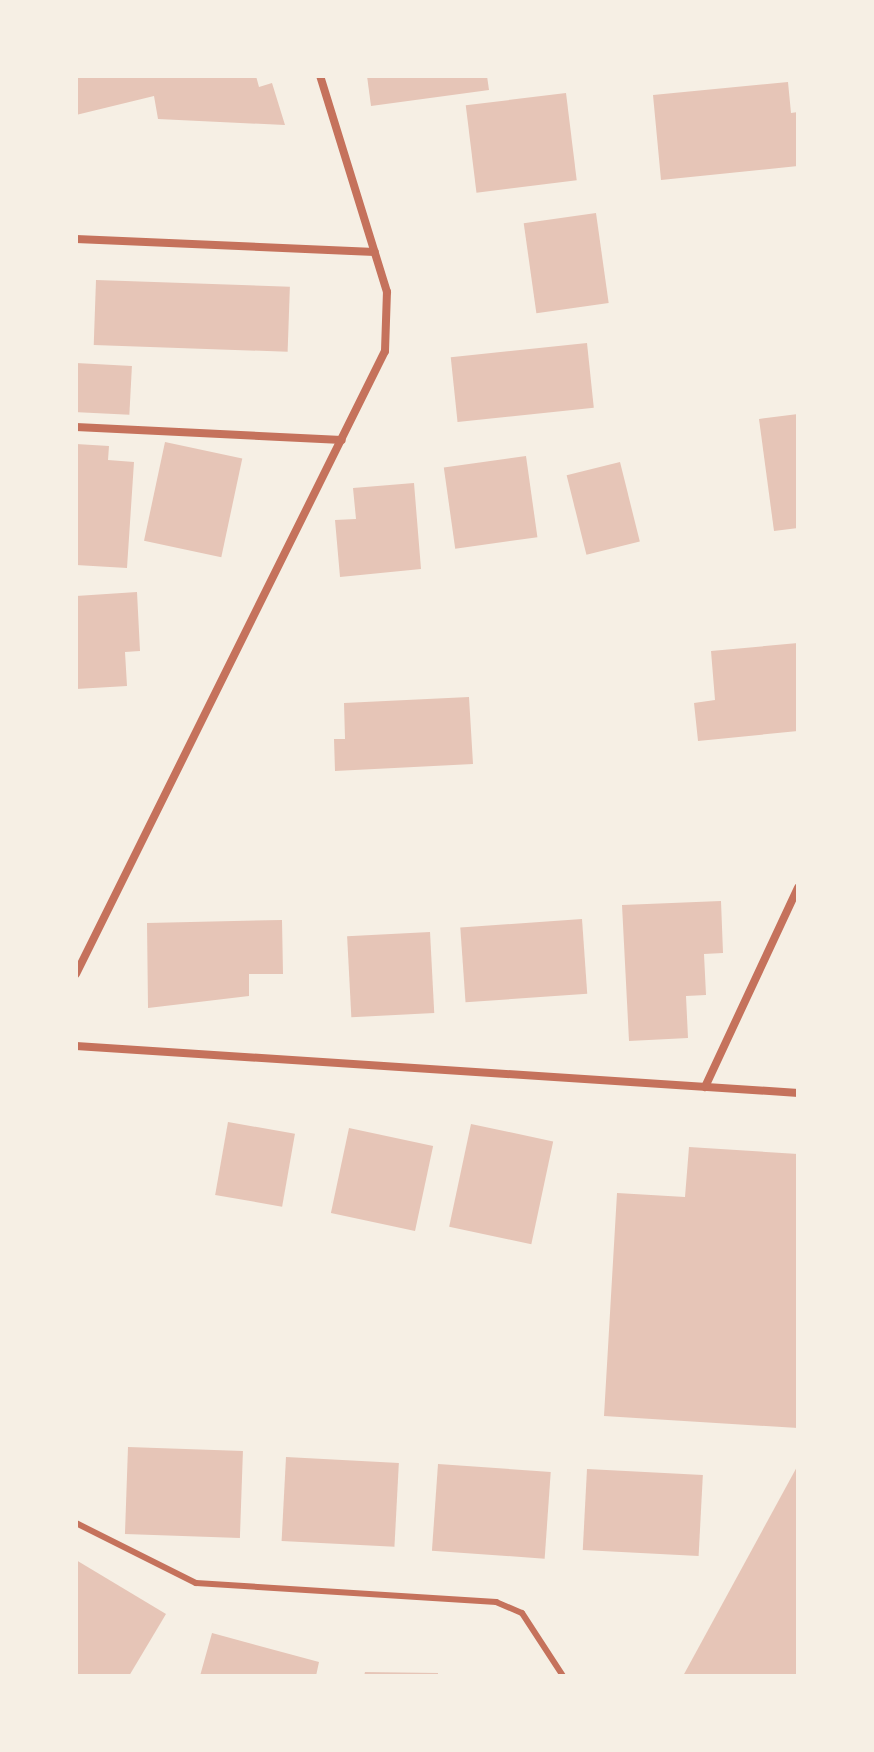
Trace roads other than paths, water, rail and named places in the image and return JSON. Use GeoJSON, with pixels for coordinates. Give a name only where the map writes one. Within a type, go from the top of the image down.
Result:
{"type":"FeatureCollection","features":[{"type":"Feature","properties":{"kind":"street"},"geometry":{"type":"LineString","coordinates":[[76,974],[342,440],[367,396],[391,323],[375,252],[320,76]]}},
{"type":"Feature","properties":{"kind":"street"},"geometry":{"type":"LineString","coordinates":[[76,239],[375,252]]}},
{"type":"Feature","properties":{"kind":"street"},"geometry":{"type":"LineString","coordinates":[[76,427],[342,440]]}},
{"type":"Feature","properties":{"kind":"street"},"geometry":{"type":"LineString","coordinates":[[705,1087],[798,888]]}},
{"type":"Feature","properties":{"kind":"street"},"geometry":{"type":"LineString","coordinates":[[76,1046],[798,1093]]}},
{"type":"Feature","properties":{"kind":"lane"},"geometry":{"type":"LineString","coordinates":[[76,1523],[196,1583],[496,1602],[522,1613],[563,1676]]}}]}
